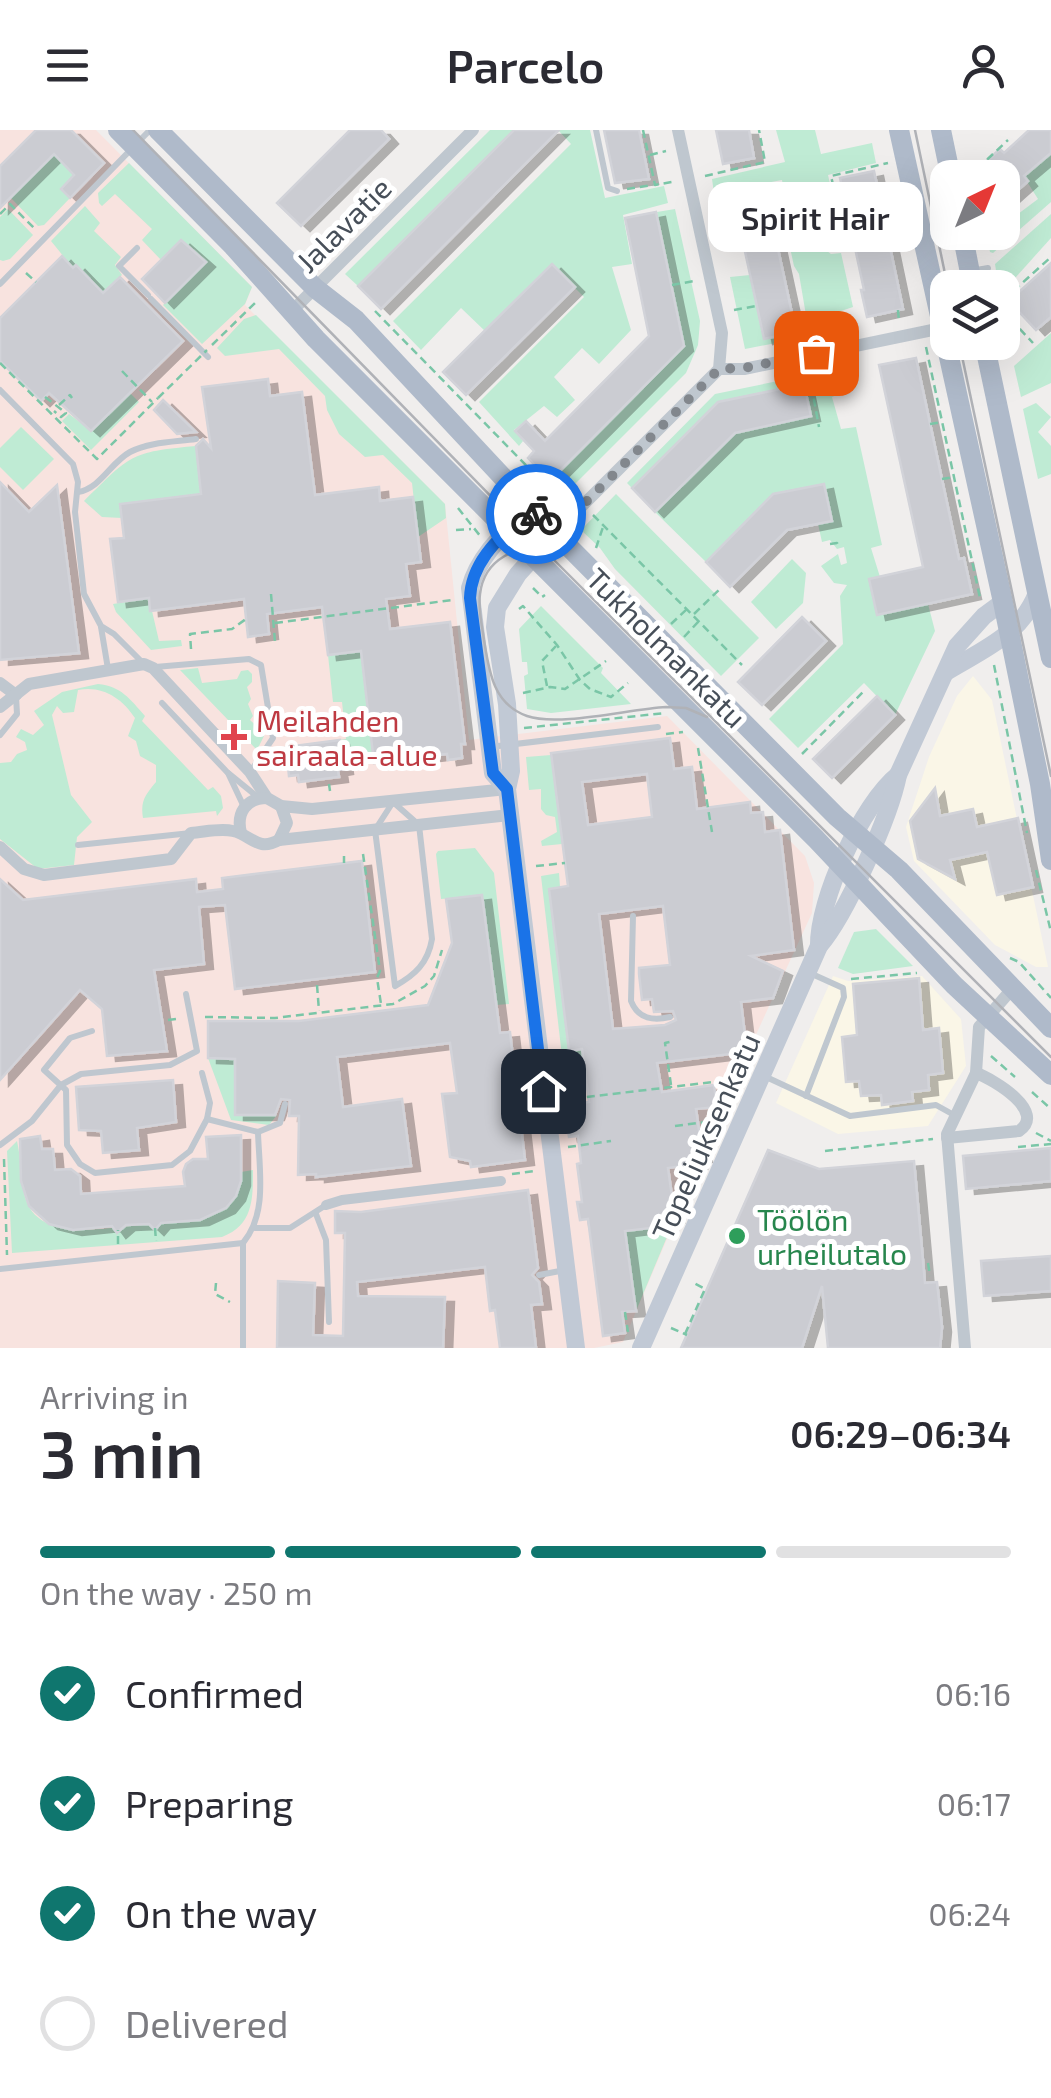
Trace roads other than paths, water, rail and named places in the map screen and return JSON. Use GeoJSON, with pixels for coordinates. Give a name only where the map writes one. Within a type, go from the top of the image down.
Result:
{"type":"FeatureCollection","features":[{"type":"Feature","properties":{"kind":"main road","name":"Tukholmankatu"},"geometry":{"type":"LineString","coordinates":[[118,130],[316,339],[986,1016],[1051,1075]]}},
{"type":"Feature","properties":{"kind":"main road","name":"Tukholmankatu"},"geometry":{"type":"LineString","coordinates":[[158,130],[315,288],[356,320],[530,508],[863,840],[948,919],[1051,1028]]}},
{"type":"Feature","properties":{"kind":"main road"},"geometry":{"type":"LineString","coordinates":[[898,130],[930,274]]}},
{"type":"Feature","properties":{"kind":"main road"},"geometry":{"type":"LineString","coordinates":[[941,130],[948,160]]}},
{"type":"Feature","properties":{"kind":"main road"},"geometry":{"type":"LineString","coordinates":[[949,360],[1010,634],[1051,860]]}},
{"type":"Feature","properties":{"kind":"main road"},"geometry":{"type":"LineString","coordinates":[[988,360],[1051,658]]}},
{"type":"Feature","properties":{"kind":"main road"},"geometry":{"type":"LineString","coordinates":[[530,508],[482,560],[472,580],[470,598],[511,771],[507,789],[576,1348]]}},
{"type":"Feature","properties":{"kind":"main road"},"geometry":{"type":"LineString","coordinates":[[505,740],[507,704],[496,628],[497,608],[504,592],[555,533]]}},
{"type":"Feature","properties":{"kind":"main road"},"geometry":{"type":"LineString","coordinates":[[945,673],[1010,634],[1030,612],[1037,593]]}},
{"type":"Feature","properties":{"kind":"main road","name":"Topeliuksenkatu"},"geometry":{"type":"LineString","coordinates":[[641,1348],[819,946],[840,916],[848,873],[863,840],[894,796],[898,775],[963,638],[1003,602]]}},
{"type":"Feature","properties":{"kind":"street","name":"Jalavatie"},"geometry":{"type":"LineString","coordinates":[[292,310],[472,130]]}},
{"type":"Feature","properties":{"kind":"street"},"geometry":{"type":"LineString","coordinates":[[555,533],[719,369],[722,333],[678,130]]}},
{"type":"Feature","properties":{"kind":"street"},"geometry":{"type":"LineString","coordinates":[[719,369],[744,368],[930,330]]}},
{"type":"Feature","properties":{"kind":"street"},"geometry":{"type":"LineString","coordinates":[[0,708],[29,684],[108,669],[149,666],[250,772],[263,798],[281,806],[300,809],[507,789]]}},
{"type":"Feature","properties":{"kind":"street"},"geometry":{"type":"LineString","coordinates":[[0,683],[16,695]]}},
{"type":"Feature","properties":{"kind":"street"},"geometry":{"type":"LineString","coordinates":[[241,833],[239,820],[244,807],[263,798]]}},
{"type":"Feature","properties":{"kind":"street"},"geometry":{"type":"LineString","coordinates":[[279,840],[287,823],[281,806]]}},
{"type":"Feature","properties":{"kind":"street"},"geometry":{"type":"LineString","coordinates":[[0,848],[24,869],[44,875],[171,859],[191,833],[229,830],[259,845],[510,815]]}},
{"type":"Feature","properties":{"kind":"street"},"geometry":{"type":"LineString","coordinates":[[965,1348],[947,1138],[976,1073],[979,1027],[1012,989]]}},
{"type":"Feature","properties":{"kind":"street"},"geometry":{"type":"LineString","coordinates":[[947,1138],[1020,1132],[1026,1127],[1026,1109],[1001,1086],[976,1073]]}},
{"type":"Feature","properties":{"kind":"street"},"geometry":{"type":"LineString","coordinates":[[326,1205],[503,1178]]}},
{"type":"Feature","properties":{"kind":"lane"},"geometry":{"type":"LineString","coordinates":[[1,280],[150,130]]}},
{"type":"Feature","properties":{"kind":"lane"},"geometry":{"type":"LineString","coordinates":[[596,130],[608,188],[616,190]]}},
{"type":"Feature","properties":{"kind":"lane"},"geometry":{"type":"LineString","coordinates":[[137,248],[119,266],[207,353]]}},
{"type":"Feature","properties":{"kind":"lane"},"geometry":{"type":"LineString","coordinates":[[0,390],[73,464],[78,492],[74,512],[84,594],[101,626],[108,669]]}},
{"type":"Feature","properties":{"kind":"lane"},"geometry":{"type":"LineString","coordinates":[[78,492],[90,490],[129,452],[145,446],[196,440]]}},
{"type":"Feature","properties":{"kind":"lane"},"geometry":{"type":"LineString","coordinates":[[101,626],[149,666],[249,658],[262,665],[273,738],[250,772]]}},
{"type":"Feature","properties":{"kind":"lane"},"geometry":{"type":"LineString","coordinates":[[0,734],[17,714],[16,695]]}},
{"type":"Feature","properties":{"kind":"lane"},"geometry":{"type":"LineString","coordinates":[[162,703],[228,772],[263,798]]}},
{"type":"Feature","properties":{"kind":"lane"},"geometry":{"type":"LineString","coordinates":[[505,740],[658,727]]}},
{"type":"Feature","properties":{"kind":"lane"},"geometry":{"type":"LineString","coordinates":[[228,772],[244,807]]}},
{"type":"Feature","properties":{"kind":"lane"},"geometry":{"type":"LineString","coordinates":[[393,802],[419,825],[432,939],[429,955],[414,975],[394,986],[375,830],[393,802]]}},
{"type":"Feature","properties":{"kind":"lane"},"geometry":{"type":"LineString","coordinates":[[78,845],[191,833]]}},
{"type":"Feature","properties":{"kind":"lane"},"geometry":{"type":"LineString","coordinates":[[632,916],[634,1010],[644,1018],[670,1017]]}},
{"type":"Feature","properties":{"kind":"lane"},"geometry":{"type":"LineString","coordinates":[[806,1096],[844,997],[842,988],[809,972]]}},
{"type":"Feature","properties":{"kind":"lane"},"geometry":{"type":"LineString","coordinates":[[2,1144],[32,1121],[61,1085],[81,1074],[170,1065],[197,1051],[186,994]]}},
{"type":"Feature","properties":{"kind":"lane"},"geometry":{"type":"LineString","coordinates":[[92,1031],[70,1038],[44,1070],[66,1090],[68,1146],[80,1164],[96,1173],[172,1165],[190,1150],[208,1120],[210,1104],[202,1073]]}},
{"type":"Feature","properties":{"kind":"lane"},"geometry":{"type":"LineString","coordinates":[[762,1076],[850,1116],[936,1104],[955,1116]]}},
{"type":"Feature","properties":{"kind":"lane"},"geometry":{"type":"LineString","coordinates":[[208,1120],[258,1132],[280,1124],[286,1104]]}},
{"type":"Feature","properties":{"kind":"lane"},"geometry":{"type":"LineString","coordinates":[[244,1348],[242,1243],[255,1228],[259,1211],[258,1132]]}},
{"type":"Feature","properties":{"kind":"lane"},"geometry":{"type":"LineString","coordinates":[[255,1228],[290,1228],[326,1205]]}},
{"type":"Feature","properties":{"kind":"lane"},"geometry":{"type":"LineString","coordinates":[[316,1214],[326,1240],[328,1322]]}},
{"type":"Feature","properties":{"kind":"lane"},"geometry":{"type":"LineString","coordinates":[[3,1268],[242,1243]]}},
{"type":"Feature","properties":{"kind":"lane"},"geometry":{"type":"LineString","coordinates":[[538,1275],[566,1270]]}},
{"type":"Feature","properties":{"kind":"tram line"},"geometry":{"type":"LineString","coordinates":[[133,130],[516,522],[1051,1057]]}},
{"type":"Feature","properties":{"kind":"tram line"},"geometry":{"type":"LineString","coordinates":[[915,130],[944,270]]}},
{"type":"Feature","properties":{"kind":"tram line"},"geometry":{"type":"LineString","coordinates":[[963,360],[1051,776]]}},
{"type":"Feature","properties":{"kind":"tram line"},"geometry":{"type":"LineString","coordinates":[[548,552],[525,550],[504,556],[483,582],[480,611],[488,663],[495,685],[507,703],[516,711],[541,719],[575,719],[666,707],[686,708],[707,717]]}},
{"type":"Feature","properties":{"kind":"place","name":"Spirit Hair"},"geometry":{"type":"Point","coordinates":[816,353]}},
{"type":"Feature","properties":{"kind":"place","name":"Meilahden sairaala-alue"},"geometry":{"type":"Point","coordinates":[234,737]}},
{"type":"Feature","properties":{"kind":"place","name":"Töölön urheilutalo"},"geometry":{"type":"Point","coordinates":[737,1236]}}]}
